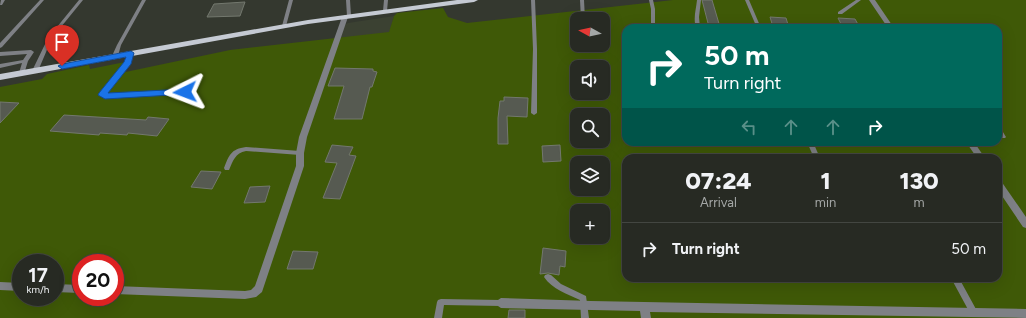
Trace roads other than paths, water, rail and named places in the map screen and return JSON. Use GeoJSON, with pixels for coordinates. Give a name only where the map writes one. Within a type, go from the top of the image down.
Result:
{"type":"FeatureCollection","features":[{"type":"Feature","properties":{"kind":"main road"},"geometry":{"type":"LineString","coordinates":[[0,77],[284,26],[431,3],[474,0]]}},
{"type":"Feature","properties":{"kind":"street"},"geometry":{"type":"LineString","coordinates":[[872,0],[888,24]]}},
{"type":"Feature","properties":{"kind":"street"},"geometry":{"type":"LineString","coordinates":[[124,290],[244,295],[253,294],[259,290],[300,166],[300,153],[303,137],[347,16]]}},
{"type":"Feature","properties":{"kind":"street"},"geometry":{"type":"LineString","coordinates":[[1002,189],[1026,224]]}},
{"type":"Feature","properties":{"kind":"street"},"geometry":{"type":"LineString","coordinates":[[0,286],[12,287]]}},
{"type":"Feature","properties":{"kind":"street"},"geometry":{"type":"LineString","coordinates":[[501,303],[584,306],[645,306],[832,314],[1026,314]]}},
{"type":"Feature","properties":{"kind":"street"},"geometry":{"type":"LineString","coordinates":[[645,306],[646,318]]}},
{"type":"Feature","properties":{"kind":"lane"},"geometry":{"type":"LineString","coordinates":[[0,4],[3,0]]}},
{"type":"Feature","properties":{"kind":"lane"},"geometry":{"type":"LineString","coordinates":[[0,46],[42,0]]}},
{"type":"Feature","properties":{"kind":"lane"},"geometry":{"type":"LineString","coordinates":[[35,71],[50,38],[81,0]]}},
{"type":"Feature","properties":{"kind":"lane"},"geometry":{"type":"LineString","coordinates":[[115,56],[119,45],[144,0]]}},
{"type":"Feature","properties":{"kind":"lane"},"geometry":{"type":"LineString","coordinates":[[284,26],[291,0]]}},
{"type":"Feature","properties":{"kind":"lane"},"geometry":{"type":"LineString","coordinates":[[347,16],[348,0]]}},
{"type":"Feature","properties":{"kind":"lane"},"geometry":{"type":"LineString","coordinates":[[385,11],[386,0]]}},
{"type":"Feature","properties":{"kind":"lane"},"geometry":{"type":"LineString","coordinates":[[533,0],[535,49],[534,114]]}},
{"type":"Feature","properties":{"kind":"lane"},"geometry":{"type":"LineString","coordinates":[[582,0],[583,12]]}},
{"type":"Feature","properties":{"kind":"lane"},"geometry":{"type":"LineString","coordinates":[[651,0],[653,9],[653,24]]}},
{"type":"Feature","properties":{"kind":"lane"},"geometry":{"type":"LineString","coordinates":[[697,24],[696,17],[699,8],[699,0]]}},
{"type":"Feature","properties":{"kind":"lane"},"geometry":{"type":"LineString","coordinates":[[747,0],[757,24]]}},
{"type":"Feature","properties":{"kind":"lane"},"geometry":{"type":"LineString","coordinates":[[840,13],[859,0]]}},
{"type":"Feature","properties":{"kind":"lane"},"geometry":{"type":"LineString","coordinates":[[0,54],[31,52],[25,62],[22,73]]}},
{"type":"Feature","properties":{"kind":"lane"},"geometry":{"type":"LineString","coordinates":[[131,53],[128,62],[102,95],[185,92]]}},
{"type":"Feature","properties":{"kind":"lane"},"geometry":{"type":"LineString","coordinates":[[0,66],[25,62]]}},
{"type":"Feature","properties":{"kind":"lane"},"geometry":{"type":"LineString","coordinates":[[227,168],[234,154],[238,150],[246,149],[300,153]]}},
{"type":"Feature","properties":{"kind":"lane"},"geometry":{"type":"LineString","coordinates":[[548,278],[558,286],[583,298],[585,318]]}},
{"type":"Feature","properties":{"kind":"lane"},"geometry":{"type":"LineString","coordinates":[[957,282],[974,313]]}},
{"type":"Feature","properties":{"kind":"lane"},"geometry":{"type":"LineString","coordinates":[[438,318],[441,302],[501,303]]}}]}
